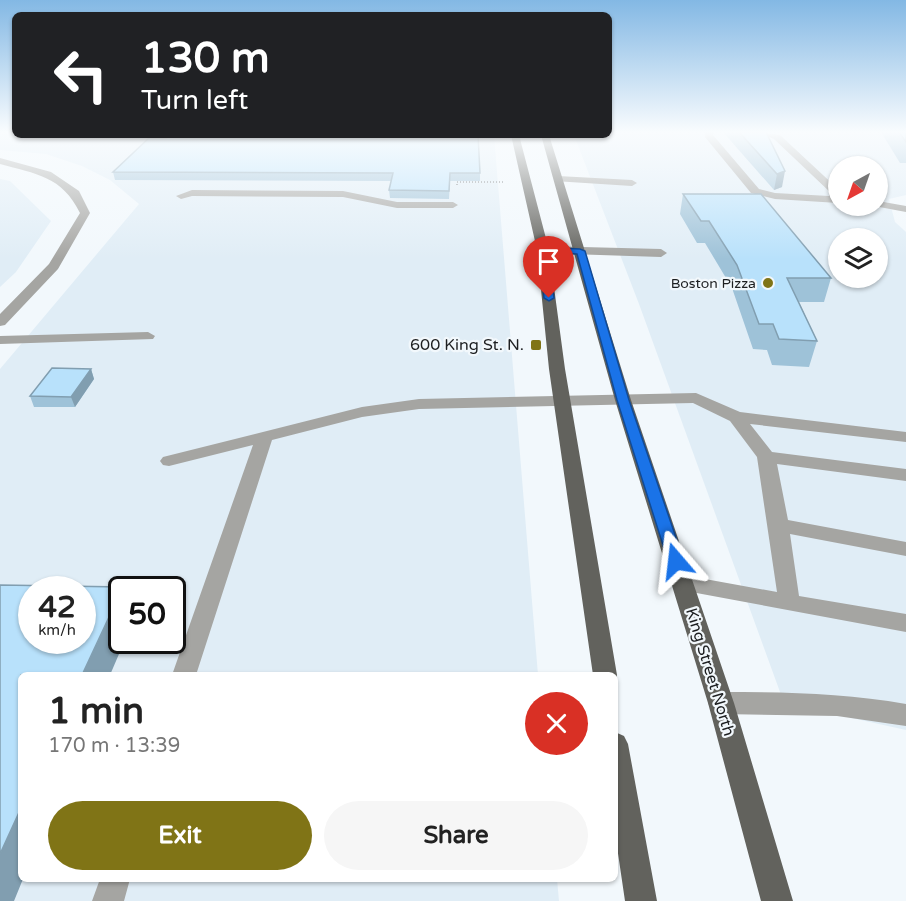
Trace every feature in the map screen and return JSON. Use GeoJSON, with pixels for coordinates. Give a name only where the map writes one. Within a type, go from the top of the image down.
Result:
{"type":"FeatureCollection","features":[{"type":"Feature","properties":{"kind":"main road"},"geometry":{"type":"LineString","coordinates":[[525,174],[543,250],[563,401],[605,672]]}},
{"type":"Feature","properties":{"kind":"main road","name":"King Street North"},"geometry":{"type":"LineString","coordinates":[[557,174],[623,400],[721,703],[777,901]]}},
{"type":"Feature","properties":{"kind":"main road"},"geometry":{"type":"LineString","coordinates":[[618,762],[641,901]]}},
{"type":"Feature","properties":{"kind":"street"},"geometry":{"type":"LineString","coordinates":[[0,322],[54,266],[85,213],[75,193],[48,174]]}},
{"type":"Feature","properties":{"kind":"street"},"geometry":{"type":"LineString","coordinates":[[741,174],[755,191],[775,196],[828,200]]}},
{"type":"Feature","properties":{"kind":"street"},"geometry":{"type":"LineString","coordinates":[[817,174],[828,185]]}},
{"type":"Feature","properties":{"kind":"street"},"geometry":{"type":"LineString","coordinates":[[558,179],[632,183]]}},
{"type":"Feature","properties":{"kind":"street"},"geometry":{"type":"LineString","coordinates":[[181,196],[192,193],[343,194],[397,206],[453,205]]}},
{"type":"Feature","properties":{"kind":"street"},"geometry":{"type":"LineString","coordinates":[[888,206],[906,209]]}},
{"type":"Feature","properties":{"kind":"street"},"geometry":{"type":"LineString","coordinates":[[795,209],[828,211]]}},
{"type":"Feature","properties":{"kind":"street"},"geometry":{"type":"LineString","coordinates":[[543,250],[661,253]]}},
{"type":"Feature","properties":{"kind":"street"},"geometry":{"type":"LineString","coordinates":[[0,340],[148,336]]}},
{"type":"Feature","properties":{"kind":"street"},"geometry":{"type":"LineString","coordinates":[[169,461],[362,412],[419,404],[696,398],[736,417],[906,438]]}},
{"type":"Feature","properties":{"kind":"street"},"geometry":{"type":"LineString","coordinates":[[736,417],[766,457],[779,525],[789,602]]}},
{"type":"Feature","properties":{"kind":"street"},"geometry":{"type":"LineString","coordinates":[[185,672],[264,438]]}},
{"type":"Feature","properties":{"kind":"street"},"geometry":{"type":"LineString","coordinates":[[766,457],[906,475]]}},
{"type":"Feature","properties":{"kind":"street"},"geometry":{"type":"LineString","coordinates":[[779,525],[906,549]]}},
{"type":"Feature","properties":{"kind":"street"},"geometry":{"type":"LineString","coordinates":[[683,583],[906,623]]}},
{"type":"Feature","properties":{"kind":"street"},"geometry":{"type":"LineString","coordinates":[[721,703],[885,710],[906,715]]}},
{"type":"Feature","properties":{"kind":"street"},"geometry":{"type":"LineString","coordinates":[[108,901],[115,882]]}},
{"type":"Feature","properties":{"kind":"path"},"geometry":{"type":"LineString","coordinates":[[482,182],[504,182]]}},
{"type":"Feature","properties":{"kind":"shaded area"},"geometry":{"type":"Polygon","coordinates":[[[98,174],[497,174],[538,672],[18,672],[18,882],[557,882],[559,901],[0,901],[0,369],[139,204],[110,180],[98,174]]]}},
{"type":"Feature","properties":{"kind":"shaded area"},"geometry":{"type":"Polygon","coordinates":[[[589,174],[828,174],[828,216],[888,216],[888,174],[906,174],[906,195],[889,199],[895,222],[906,232],[906,730],[784,703],[639,304],[589,174]]]}},
{"type":"Feature","properties":{"kind":"shaded area"},"geometry":{"type":"Polygon","coordinates":[[[0,179],[10,181],[51,221],[16,272],[0,287],[0,179]]]}},
{"type":"Feature","properties":{"kind":"building"},"geometry":{"type":"Polygon","coordinates":[[[393,174],[450,174],[449,191],[389,190],[393,174]]]}},
{"type":"Feature","properties":{"kind":"building"},"geometry":{"type":"Polygon","coordinates":[[[683,194],[761,194],[828,274],[828,278],[787,278],[817,341],[779,339],[773,324],[759,324],[737,265],[709,221],[701,221],[683,194]]]}},
{"type":"Feature","properties":{"kind":"building"},"geometry":{"type":"Polygon","coordinates":[[[52,368],[91,369],[71,397],[30,396],[52,368]]]}},
{"type":"Feature","properties":{"kind":"building"},"geometry":{"type":"Polygon","coordinates":[[[0,585],[18,585],[18,654],[92,654],[83,672],[18,672],[18,815],[0,854],[0,585]]]}},
{"type":"Feature","properties":{"kind":"building"},"geometry":{"type":"Polygon","coordinates":[[[96,587],[108,587],[108,619],[96,645],[96,587]]]}},
{"type":"Feature","properties":{"kind":"place","name":"Boston Pizza"},"geometry":{"type":"Point","coordinates":[768,283]}},
{"type":"Feature","properties":{"kind":"place","name":"600 King St. N."},"geometry":{"type":"Point","coordinates":[536,345]}},
{"type":"Feature","properties":{"kind":"route"},"geometry":{"type":"LineString","coordinates":[[549,298],[543,250],[580,251],[623,400],[676,561]]}}]}
